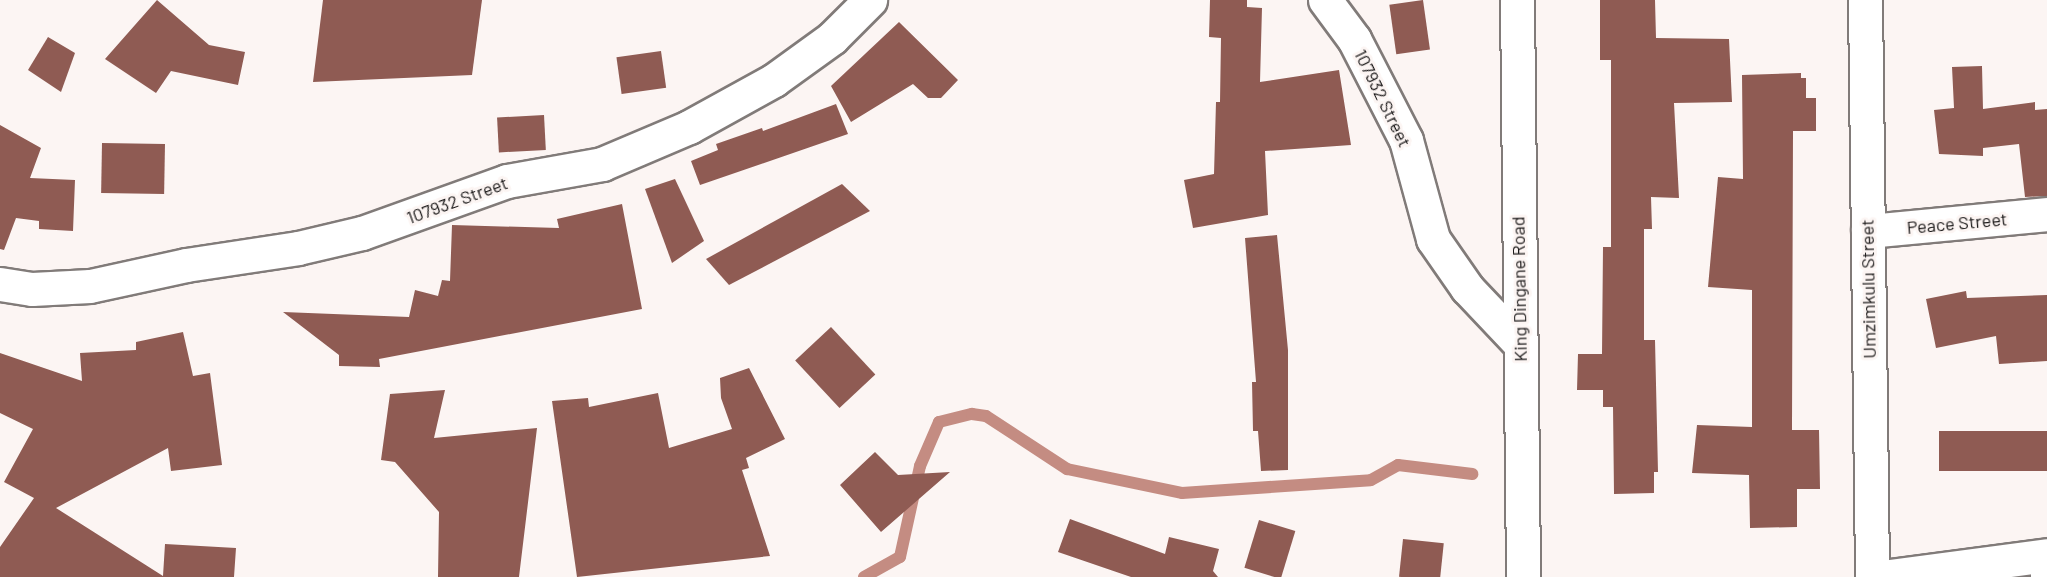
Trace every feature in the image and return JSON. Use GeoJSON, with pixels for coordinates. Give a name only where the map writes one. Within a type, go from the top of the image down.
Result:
{"type":"FeatureCollection","features":[{"type":"Feature","properties":{"kind":"street","name":"107932 Street"},"geometry":{"type":"LineString","coordinates":[[0,284],[32,289],[90,286],[186,265],[298,248],[362,233],[507,181],[602,164],[689,127],[774,80],[832,38],[870,0]]}},
{"type":"Feature","properties":{"kind":"street","name":"107932 Street"},"geometry":{"type":"LineString","coordinates":[[1325,0],[1354,39],[1406,140],[1433,239],[1467,288],[1520,344]]}},
{"type":"Feature","properties":{"kind":"street","name":"King Dingane Road"},"geometry":{"type":"LineString","coordinates":[[1517,0],[1523,577]]}},
{"type":"Feature","properties":{"kind":"street","name":"Umzimkulu Street"},"geometry":{"type":"LineString","coordinates":[[1865,0],[1872,577]]}},
{"type":"Feature","properties":{"kind":"street","name":"Peace Street"},"geometry":{"type":"LineString","coordinates":[[1868,231],[2047,214]]}},
{"type":"Feature","properties":{"kind":"street"},"geometry":{"type":"LineString","coordinates":[[1883,577],[2044,563]]}},
{"type":"Feature","properties":{"kind":"building"},"geometry":{"type":"Polygon","coordinates":[[[157,0],[209,45],[245,52],[238,85],[171,71],[156,93],[105,59],[157,0]]]}},
{"type":"Feature","properties":{"kind":"building"},"geometry":{"type":"Polygon","coordinates":[[[323,0],[482,0],[472,75],[313,82],[323,0]]]}},
{"type":"Feature","properties":{"kind":"building"},"geometry":{"type":"Polygon","coordinates":[[[1210,0],[1247,0],[1247,7],[1262,8],[1260,82],[1339,70],[1351,145],[1265,151],[1268,215],[1193,228],[1184,180],[1214,174],[1216,102],[1220,102],[1221,38],[1209,37],[1210,0]]]}},
{"type":"Feature","properties":{"kind":"building"},"geometry":{"type":"Polygon","coordinates":[[[1423,0],[1430,50],[1396,54],[1389,5],[1423,0]]]}},
{"type":"Feature","properties":{"kind":"building"},"geometry":{"type":"Polygon","coordinates":[[[1600,0],[1655,0],[1656,38],[1729,39],[1732,102],[1674,103],[1679,198],[1651,197],[1652,229],[1644,229],[1644,340],[1655,340],[1658,472],[1654,472],[1654,493],[1614,494],[1613,407],[1603,407],[1603,390],[1577,390],[1578,354],[1602,354],[1603,247],[1611,247],[1611,60],[1600,60],[1600,0]]]}},
{"type":"Feature","properties":{"kind":"building"},"geometry":{"type":"Polygon","coordinates":[[[899,22],[958,80],[941,98],[928,98],[913,84],[851,122],[831,86],[899,22]]]}},
{"type":"Feature","properties":{"kind":"building"},"geometry":{"type":"Polygon","coordinates":[[[48,37],[75,53],[61,92],[28,70],[48,37]]]}},
{"type":"Feature","properties":{"kind":"building"},"geometry":{"type":"Polygon","coordinates":[[[661,51],[666,88],[622,94],[616,57],[661,51]]]}},
{"type":"Feature","properties":{"kind":"building"},"geometry":{"type":"Polygon","coordinates":[[[1982,66],[1983,109],[2035,102],[2035,110],[2047,109],[2047,196],[2025,197],[2019,144],[1983,148],[1983,156],[1939,154],[1934,110],[1954,108],[1952,67],[1982,66]]]}},
{"type":"Feature","properties":{"kind":"building"},"geometry":{"type":"Polygon","coordinates":[[[1801,73],[1801,78],[1806,78],[1806,98],[1816,98],[1816,131],[1793,131],[1792,430],[1819,430],[1820,489],[1797,489],[1797,527],[1750,528],[1749,475],[1692,473],[1697,425],[1752,427],[1752,290],[1708,287],[1718,177],[1743,179],[1742,75],[1801,73]]]}},
{"type":"Feature","properties":{"kind":"building"},"geometry":{"type":"Polygon","coordinates":[[[836,104],[848,134],[700,185],[691,161],[718,150],[716,144],[762,128],[763,131],[836,104]]]}},
{"type":"Feature","properties":{"kind":"building"},"geometry":{"type":"Polygon","coordinates":[[[544,115],[546,150],[499,152],[497,117],[544,115]]]}},
{"type":"Feature","properties":{"kind":"building"},"geometry":{"type":"Polygon","coordinates":[[[0,125],[41,148],[30,178],[75,180],[73,231],[39,229],[39,221],[16,218],[4,250],[0,249],[0,125]]]}},
{"type":"Feature","properties":{"kind":"building"},"geometry":{"type":"Polygon","coordinates":[[[102,143],[165,144],[164,194],[101,193],[102,143]]]}},
{"type":"Feature","properties":{"kind":"building"},"geometry":{"type":"Polygon","coordinates":[[[675,179],[704,241],[672,263],[645,189],[675,179]]]}},
{"type":"Feature","properties":{"kind":"building"},"geometry":{"type":"Polygon","coordinates":[[[842,184],[870,211],[729,285],[706,259],[842,184]]]}},
{"type":"Feature","properties":{"kind":"building"},"geometry":{"type":"Polygon","coordinates":[[[622,204],[642,309],[379,359],[380,367],[339,366],[339,355],[283,312],[409,317],[415,290],[438,296],[442,280],[450,281],[452,225],[559,228],[557,219],[622,204]]]}},
{"type":"Feature","properties":{"kind":"building"},"geometry":{"type":"Polygon","coordinates":[[[1277,235],[1288,350],[1288,470],[1261,471],[1258,431],[1253,431],[1252,382],[1256,382],[1245,238],[1277,235]]]}},
{"type":"Feature","properties":{"kind":"building"},"geometry":{"type":"Polygon","coordinates":[[[1966,291],[1967,298],[2047,295],[2047,361],[1999,364],[1996,336],[1936,348],[1926,299],[1966,291]]]}},
{"type":"Feature","properties":{"kind":"building"},"geometry":{"type":"Polygon","coordinates":[[[831,327],[875,375],[839,408],[795,360],[831,327]]]}},
{"type":"Feature","properties":{"kind":"building"},"geometry":{"type":"Polygon","coordinates":[[[183,332],[193,376],[210,373],[222,465],[171,471],[168,448],[56,508],[163,576],[165,544],[236,548],[234,577],[0,577],[0,547],[34,498],[4,482],[33,429],[0,413],[0,353],[82,381],[80,353],[136,350],[136,342],[183,332]]]}},
{"type":"Feature","properties":{"kind":"building"},"geometry":{"type":"Polygon","coordinates":[[[749,368],[785,439],[746,458],[749,468],[742,470],[770,556],[577,577],[552,401],[588,398],[589,407],[658,393],[669,448],[732,429],[721,398],[720,378],[749,368]]]}},
{"type":"Feature","properties":{"kind":"building"},"geometry":{"type":"Polygon","coordinates":[[[445,390],[434,438],[537,428],[519,577],[438,577],[439,512],[395,462],[381,460],[390,394],[445,390]]]}},
{"type":"Feature","properties":{"kind":"building"},"geometry":{"type":"Polygon","coordinates":[[[1939,431],[2047,431],[2047,471],[1939,471],[1939,431]]]}},
{"type":"Feature","properties":{"kind":"building"},"geometry":{"type":"Polygon","coordinates":[[[875,452],[898,475],[950,472],[881,532],[840,485],[875,452]]]}},
{"type":"Feature","properties":{"kind":"building"},"geometry":{"type":"Polygon","coordinates":[[[1070,519],[1165,554],[1169,537],[1219,549],[1213,571],[1218,577],[1131,577],[1058,552],[1070,519]]]}},
{"type":"Feature","properties":{"kind":"building"},"geometry":{"type":"Polygon","coordinates":[[[1259,520],[1295,531],[1281,577],[1244,568],[1259,520]]]}},
{"type":"Feature","properties":{"kind":"building"},"geometry":{"type":"Polygon","coordinates":[[[1403,539],[1444,543],[1440,577],[1399,577],[1403,539]]]}},
{"type":"Feature","properties":{"kind":"waterway"},"geometry":{"type":"LineString","coordinates":[[864,577],[900,557],[920,466],[939,422],[972,414],[986,416],[1067,469],[1182,493],[1371,480],[1398,465],[1472,474]]}}]}
